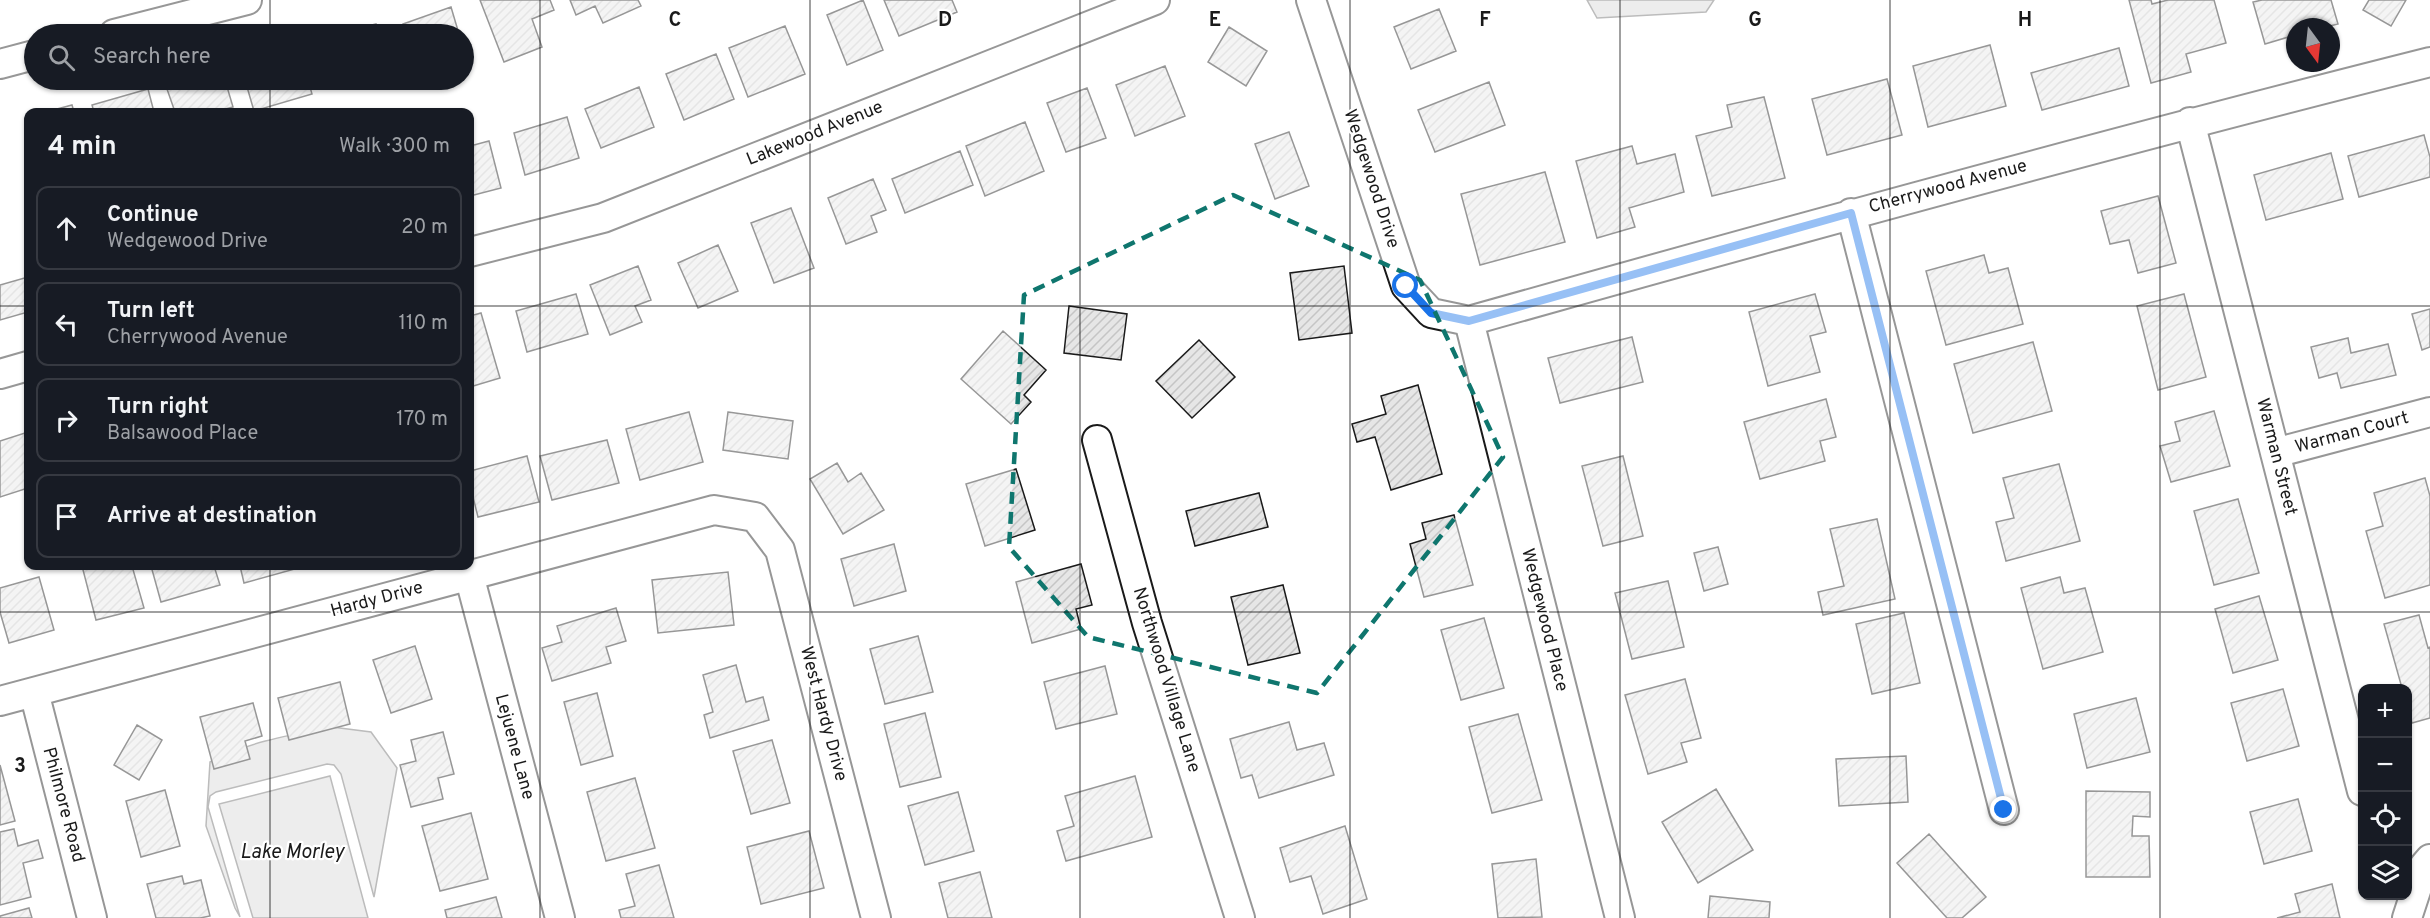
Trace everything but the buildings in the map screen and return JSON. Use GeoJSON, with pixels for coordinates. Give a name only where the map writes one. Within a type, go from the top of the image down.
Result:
{"type":"FeatureCollection","features":[{"type":"Feature","properties":{"kind":"street"},"geometry":{"type":"LineString","coordinates":[[153,24],[247,0]]}},
{"type":"Feature","properties":{"kind":"street","name":"Lakewood Avenue"},"geometry":{"type":"LineString","coordinates":[[474,251],[603,218],[1155,0]]}},
{"type":"Feature","properties":{"kind":"street","name":"Wedgewood Drive"},"geometry":{"type":"LineString","coordinates":[[1311,0],[1406,286],[1431,313],[1469,321]]}},
{"type":"Feature","properties":{"kind":"street"},"geometry":{"type":"LineString","coordinates":[[0,64],[24,58]]}},
{"type":"Feature","properties":{"kind":"street","name":"Cherrywood Avenue"},"geometry":{"type":"LineString","coordinates":[[1469,321],[1851,213],[2190,122],[2430,62]]}},
{"type":"Feature","properties":{"kind":"street","name":"Warman Street"},"geometry":{"type":"LineString","coordinates":[[2190,122],[2358,775]]}},
{"type":"Feature","properties":{"kind":"street"},"geometry":{"type":"LineString","coordinates":[[1851,213],[2004,810]]}},
{"type":"Feature","properties":{"kind":"street","name":"Wedgewood Place"},"geometry":{"type":"LineString","coordinates":[[1469,321],[1620,918]]}},
{"type":"Feature","properties":{"kind":"street"},"geometry":{"type":"LineString","coordinates":[[0,374],[24,367]]}},
{"type":"Feature","properties":{"kind":"street","name":"Warman Court"},"geometry":{"type":"LineString","coordinates":[[2275,453],[2430,412]]}},
{"type":"Feature","properties":{"kind":"street","name":"Northwood Village Lane"},"geometry":{"type":"LineString","coordinates":[[1097,441],[1147,623],[1240,918]]}},
{"type":"Feature","properties":{"kind":"street","name":"Hardy Drive"},"geometry":{"type":"LineString","coordinates":[[0,701],[714,510],[755,517]]}},
{"type":"Feature","properties":{"kind":"street","name":"West Hardy Drive"},"geometry":{"type":"LineString","coordinates":[[755,517],[780,550],[876,918]]}},
{"type":"Feature","properties":{"kind":"street","name":"Lejuene Lane"},"geometry":{"type":"LineString","coordinates":[[469,575],[560,918]]}},
{"type":"Feature","properties":{"kind":"street","name":"Philmore Road"},"geometry":{"type":"LineString","coordinates":[[34,692],[92,918]]}},
{"type":"Feature","properties":{"kind":"street"},"geometry":{"type":"LineString","coordinates":[[2407,918],[2421,859]]}},
{"type":"Feature","properties":{"kind":"highlighted area"},"geometry":{"type":"Polygon","coordinates":[[[1233,195],[1420,280],[1503,457],[1317,693],[1088,637],[1009,547],[1024,295],[1233,195]]]}},
{"type":"Feature","properties":{"kind":"water"},"geometry":{"type":"Polygon","coordinates":[[[1587,0],[1714,0],[1706,12],[1597,18],[1587,0]]]}},
{"type":"Feature","properties":{"kind":"water"},"geometry":{"type":"Polygon","coordinates":[[[332,727],[371,732],[397,768],[374,897],[341,774],[334,765],[327,764],[216,792],[210,796],[208,807],[240,917],[206,826],[210,762],[254,744],[332,727]]]}},
{"type":"Feature","properties":{"kind":"water","name":"Lake Morley"},"geometry":{"type":"Polygon","coordinates":[[[330,776],[368,918],[253,918],[219,804],[330,776]]]}},
{"type":"Feature","properties":{"kind":"route"},"geometry":{"type":"LineString","coordinates":[[1406,286],[1431,313],[1469,321],[1851,213],[2004,810]]}}]}
